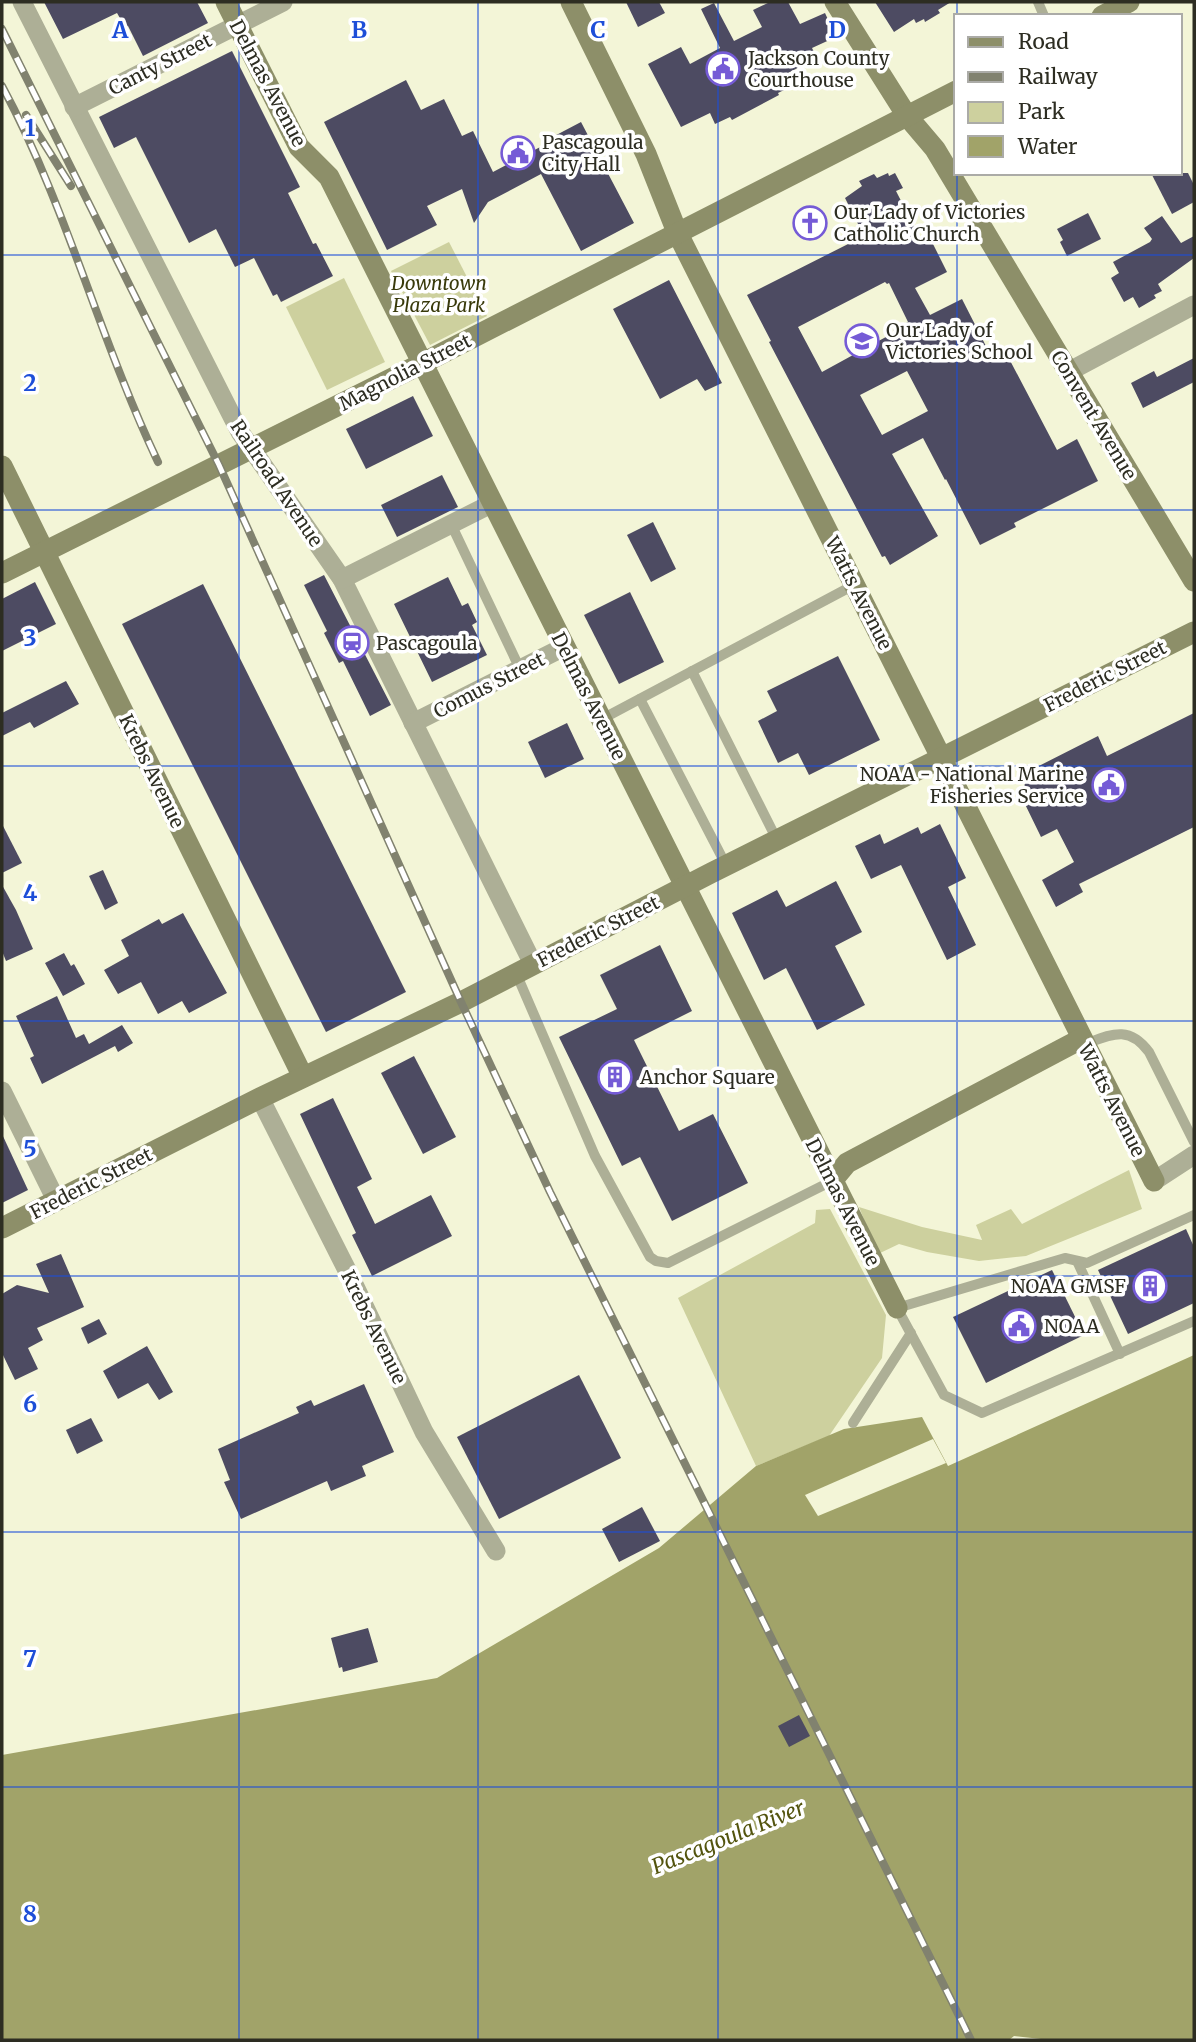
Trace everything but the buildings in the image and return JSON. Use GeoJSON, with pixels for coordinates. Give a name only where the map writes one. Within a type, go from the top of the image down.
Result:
{"type":"FeatureCollection","features":[{"type":"Feature","properties":{"kind":"street","name":"Railroad Avenue"},"geometry":{"type":"LineString","coordinates":[[22,2],[250,449],[342,579],[414,723],[524,969]]}},
{"type":"Feature","properties":{"kind":"street","name":"Delmas Avenue"},"geometry":{"type":"LineString","coordinates":[[226,2],[299,148],[329,177],[897,1308]]}},
{"type":"Feature","properties":{"kind":"street","name":"Canty Street"},"geometry":{"type":"LineString","coordinates":[[74,107],[283,2]]}},
{"type":"Feature","properties":{"kind":"street","name":"Watts Avenue"},"geometry":{"type":"LineString","coordinates":[[571,2],[646,154],[677,232],[1154,1181]]}},
{"type":"Feature","properties":{"kind":"street","name":"Convent Avenue"},"geometry":{"type":"LineString","coordinates":[[835,2],[907,116],[935,149],[1194,582]]}},
{"type":"Feature","properties":{"kind":"street"},"geometry":{"type":"LineString","coordinates":[[1106,14],[1129,2]]}},
{"type":"Feature","properties":{"kind":"street","name":"Magnolia Street"},"geometry":{"type":"LineString","coordinates":[[2,573],[421,364],[954,92]]}},
{"type":"Feature","properties":{"kind":"street"},"geometry":{"type":"LineString","coordinates":[[1068,372],[1194,305]]}},
{"type":"Feature","properties":{"kind":"street","name":"Krebs Avenue"},"geometry":{"type":"LineString","coordinates":[[2,466],[303,1077]]}},
{"type":"Feature","properties":{"kind":"street"},"geometry":{"type":"LineString","coordinates":[[342,579],[491,503]]}},
{"type":"Feature","properties":{"kind":"street","name":"Frederic Street"},"geometry":{"type":"LineString","coordinates":[[2,1228],[260,1098],[461,1002],[726,865],[1194,632]]}},
{"type":"Feature","properties":{"kind":"street","name":"Comus Street"},"geometry":{"type":"LineString","coordinates":[[414,723],[564,647]]}},
{"type":"Feature","properties":{"kind":"street"},"geometry":{"type":"LineString","coordinates":[[832,1181],[847,1163],[1082,1042]]}},
{"type":"Feature","properties":{"kind":"street"},"geometry":{"type":"LineString","coordinates":[[2,1091],[56,1200]]}},
{"type":"Feature","properties":{"kind":"street","name":"Krebs Avenue"},"geometry":{"type":"LineString","coordinates":[[260,1098],[351,1278],[424,1432],[496,1551]]}},
{"type":"Feature","properties":{"kind":"street"},"geometry":{"type":"LineString","coordinates":[[1154,1181],[1194,1155]]}},
{"type":"Feature","properties":{"kind":"lane"},"geometry":{"type":"LineString","coordinates":[[451,524],[520,669]]}},
{"type":"Feature","properties":{"kind":"lane"},"geometry":{"type":"LineString","coordinates":[[601,719],[855,585]]}},
{"type":"Feature","properties":{"kind":"lane"},"geometry":{"type":"LineString","coordinates":[[692,671],[777,840]]}},
{"type":"Feature","properties":{"kind":"lane"},"geometry":{"type":"LineString","coordinates":[[640,699],[726,865]]}},
{"type":"Feature","properties":{"kind":"lane"},"geometry":{"type":"LineString","coordinates":[[524,969],[595,1156],[650,1256],[656,1261],[668,1263],[832,1181]]}},
{"type":"Feature","properties":{"kind":"lane"},"geometry":{"type":"LineString","coordinates":[[1082,1042],[1115,1033],[1141,1041],[1194,1142]]}},
{"type":"Feature","properties":{"kind":"lane"},"geometry":{"type":"LineString","coordinates":[[897,1308],[1065,1258],[1087,1263],[1194,1214]]}},
{"type":"Feature","properties":{"kind":"lane"},"geometry":{"type":"LineString","coordinates":[[1077,1261],[1120,1353],[1194,1321]]}},
{"type":"Feature","properties":{"kind":"lane","name":"Delmas Avenue"},"geometry":{"type":"LineString","coordinates":[[897,1308],[944,1395],[982,1413],[1120,1353]]}},
{"type":"Feature","properties":{"kind":"lane"},"geometry":{"type":"LineString","coordinates":[[853,1423],[911,1333]]}},
{"type":"Feature","properties":{"kind":"green space","name":"Downtown Plaza Park"},"geometry":{"type":"Polygon","coordinates":[[[449,242],[487,316],[430,345],[391,271],[449,242]]]}},
{"type":"Feature","properties":{"kind":"green space"},"geometry":{"type":"Polygon","coordinates":[[[344,278],[385,362],[327,390],[286,307],[344,278]]]}},
{"type":"Feature","properties":{"kind":"green space"},"geometry":{"type":"Polygon","coordinates":[[[1129,1170],[1142,1209],[1026,1256],[979,1261],[899,1244],[878,1254],[859,1207],[922,1227],[982,1240],[976,1225],[1011,1209],[1022,1224],[1129,1170]]]}},
{"type":"Feature","properties":{"kind":"green space"},"geometry":{"type":"Polygon","coordinates":[[[830,1209],[886,1315],[882,1358],[829,1436],[756,1466],[678,1298],[815,1223],[816,1210],[830,1209]]]}},
{"type":"Feature","properties":{"kind":"water","name":"Pascagoula River"},"geometry":{"type":"Polygon","coordinates":[[[1194,1355],[1194,2040],[1050,2040],[1014,2036],[1009,2040],[2,2040],[2,1755],[437,1678],[659,1548],[756,1466],[844,1429],[922,1417],[948,1466],[1194,1355]]]}},
{"type":"Feature","properties":{"kind":"pier"},"geometry":{"type":"Polygon","coordinates":[[[933,1439],[946,1463],[818,1516],[805,1495],[933,1439]]]}},
{"type":"Feature","properties":{"kind":"railway"},"geometry":{"type":"LineString","coordinates":[[2,29],[219,465],[461,1002],[550,1192],[971,2040]]}},
{"type":"Feature","properties":{"kind":"railway"},"geometry":{"type":"LineString","coordinates":[[2,86],[46,178],[118,368],[158,462]]}},
{"type":"Feature","properties":{"kind":"railway"},"geometry":{"type":"LineString","coordinates":[[26,115],[71,186]]}},
{"type":"Feature","properties":{"kind":"place","name":"Jackson County Courthouse"},"geometry":{"type":"Point","coordinates":[723,69]}},
{"type":"Feature","properties":{"kind":"place","name":"Pascagoula City Hall"},"geometry":{"type":"Point","coordinates":[518,153]}},
{"type":"Feature","properties":{"kind":"place","name":"Our Lady of Victories Catholic Church"},"geometry":{"type":"Point","coordinates":[810,223]}},
{"type":"Feature","properties":{"kind":"place","name":"Our Lady of Victories School"},"geometry":{"type":"Point","coordinates":[862,341]}},
{"type":"Feature","properties":{"kind":"place","name":"Pascagoula"},"geometry":{"type":"Point","coordinates":[352,643]}},
{"type":"Feature","properties":{"kind":"place","name":"NOAA - National Marine Fisheries Service"},"geometry":{"type":"Point","coordinates":[1109,785]}},
{"type":"Feature","properties":{"kind":"place","name":"Anchor Square"},"geometry":{"type":"Point","coordinates":[615,1077]}},
{"type":"Feature","properties":{"kind":"place","name":"NOAA GMSF"},"geometry":{"type":"Point","coordinates":[1150,1286]}},
{"type":"Feature","properties":{"kind":"place","name":"NOAA"},"geometry":{"type":"Point","coordinates":[1019,1326]}}]}
